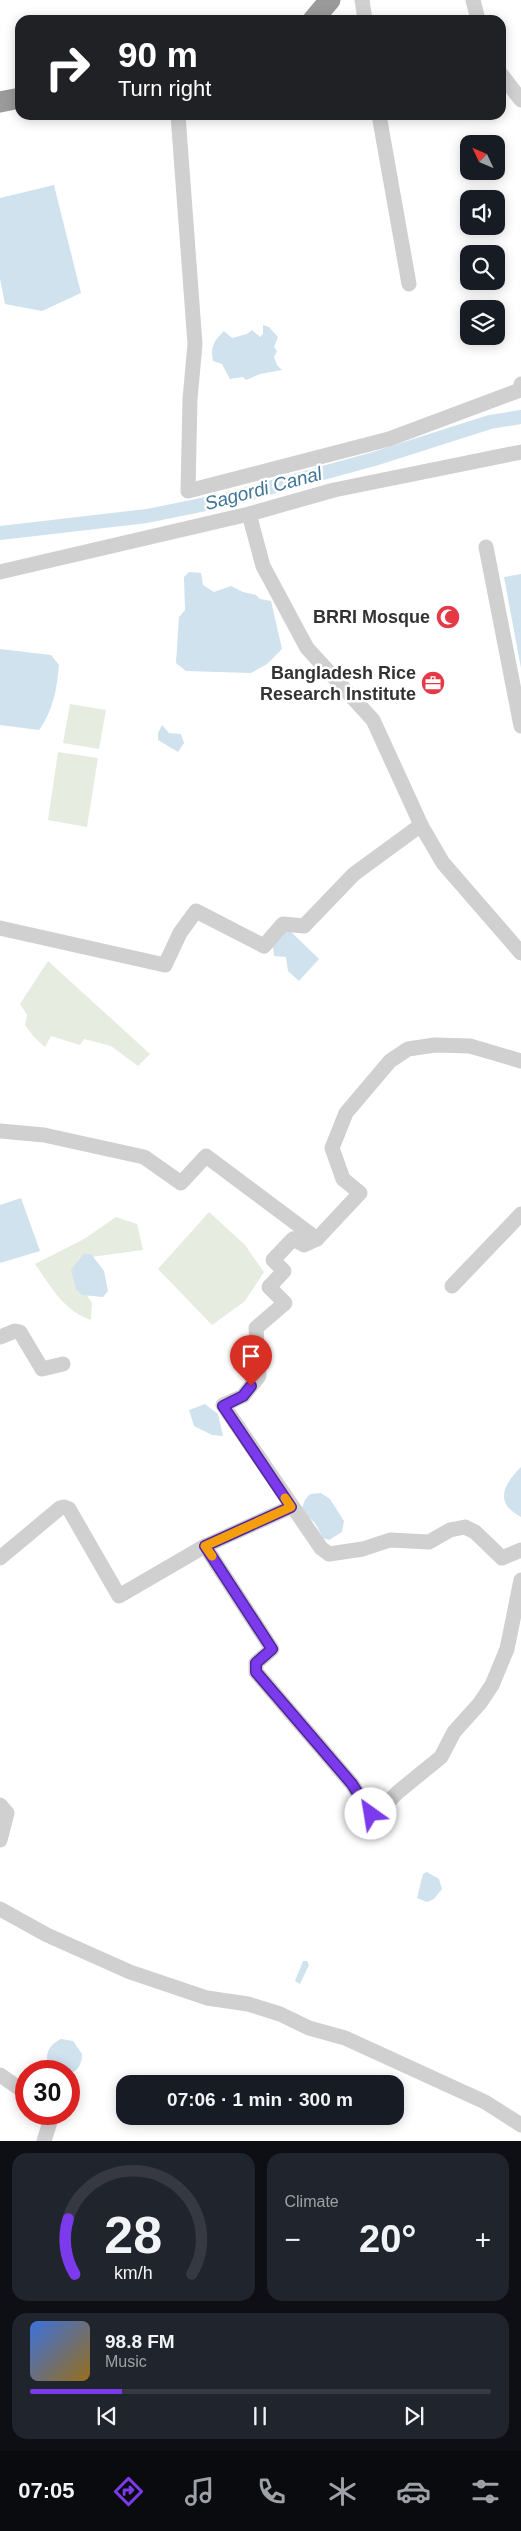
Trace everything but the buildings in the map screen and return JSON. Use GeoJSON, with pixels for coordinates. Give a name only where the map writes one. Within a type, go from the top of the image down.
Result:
{"type":"FeatureCollection","features":[{"type":"Feature","properties":{"kind":"highway"},"geometry":{"type":"LineString","coordinates":[[317,15],[330,0]]}},
{"type":"Feature","properties":{"kind":"highway"},"geometry":{"type":"LineString","coordinates":[[336,15],[346,0]]}},
{"type":"Feature","properties":{"kind":"highway"},"geometry":{"type":"LineString","coordinates":[[0,102],[15,99]]}},
{"type":"Feature","properties":{"kind":"highway"},"geometry":{"type":"LineString","coordinates":[[0,111],[15,109]]}},
{"type":"Feature","properties":{"kind":"street"},"geometry":{"type":"LineString","coordinates":[[362,0],[364,15]]}},
{"type":"Feature","properties":{"kind":"street"},"geometry":{"type":"LineString","coordinates":[[473,0],[477,15]]}},
{"type":"Feature","properties":{"kind":"street"},"geometry":{"type":"LineString","coordinates":[[506,80],[521,100]]}},
{"type":"Feature","properties":{"kind":"street"},"geometry":{"type":"LineString","coordinates":[[178,120],[195,344],[190,399],[188,491],[389,438],[520,390],[521,384]]}},
{"type":"Feature","properties":{"kind":"street"},"geometry":{"type":"LineString","coordinates":[[380,120],[409,284]]}},
{"type":"Feature","properties":{"kind":"street"},"geometry":{"type":"LineString","coordinates":[[0,572],[249,514],[334,490],[521,452]]}},
{"type":"Feature","properties":{"kind":"street"},"geometry":{"type":"LineString","coordinates":[[249,514],[263,566],[307,648],[373,720],[421,825],[443,863],[521,953]]}},
{"type":"Feature","properties":{"kind":"street"},"geometry":{"type":"LineString","coordinates":[[486,547],[521,726]]}},
{"type":"Feature","properties":{"kind":"street"},"geometry":{"type":"LineString","coordinates":[[0,928],[165,965],[180,933],[196,911],[264,946],[283,924],[304,926],[354,874],[421,825]]}},
{"type":"Feature","properties":{"kind":"street"},"geometry":{"type":"LineString","coordinates":[[521,1061],[470,1046],[435,1045],[408,1049],[390,1061],[346,1114],[332,1148],[343,1179],[360,1193],[317,1239],[304,1245],[293,1239],[273,1260],[284,1270],[269,1287],[285,1303],[256,1328],[259,1376],[243,1396],[223,1406],[291,1507],[322,1548],[329,1554],[363,1549],[390,1540],[429,1542],[450,1530],[465,1527],[474,1532],[502,1558],[521,1550]]}},
{"type":"Feature","properties":{"kind":"street"},"geometry":{"type":"LineString","coordinates":[[0,1131],[44,1135],[144,1156],[181,1183],[206,1156],[317,1239]]}},
{"type":"Feature","properties":{"kind":"street"},"geometry":{"type":"LineString","coordinates":[[452,1286],[521,1214]]}},
{"type":"Feature","properties":{"kind":"street"},"geometry":{"type":"LineString","coordinates":[[0,1337],[15,1331],[20,1332],[42,1368],[63,1364]]}},
{"type":"Feature","properties":{"kind":"street"},"geometry":{"type":"LineString","coordinates":[[0,1558],[60,1508],[64,1507],[68,1509],[119,1596],[205,1546],[291,1507]]}},
{"type":"Feature","properties":{"kind":"street"},"geometry":{"type":"LineString","coordinates":[[205,1546],[272,1649],[256,1663],[256,1672],[352,1784],[371,1814],[380,1809],[441,1757],[454,1732],[480,1703],[488,1691],[507,1649],[521,1580]]}},
{"type":"Feature","properties":{"kind":"street"},"geometry":{"type":"LineString","coordinates":[[0,1805],[7,1814],[0,1840]]}},
{"type":"Feature","properties":{"kind":"street"},"geometry":{"type":"LineString","coordinates":[[0,1909],[46,1934],[130,1972],[207,1998],[248,2004],[280,2014],[309,2028],[345,2038],[485,2102],[521,2125]]}},
{"type":"Feature","properties":{"kind":"street"},"geometry":{"type":"LineString","coordinates":[[0,2075],[15,2085]]}},
{"type":"Feature","properties":{"kind":"street"},"geometry":{"type":"LineString","coordinates":[[44,2141],[49,2125]]}},
{"type":"Feature","properties":{"kind":"shaded area"},"geometry":{"type":"Polygon","coordinates":[[[70,704],[106,710],[99,749],[63,743],[70,704]]]}},
{"type":"Feature","properties":{"kind":"shaded area"},"geometry":{"type":"Polygon","coordinates":[[[58,752],[98,758],[87,827],[48,820],[58,752]]]}},
{"type":"Feature","properties":{"kind":"shaded area"},"geometry":{"type":"Polygon","coordinates":[[[48,961],[150,1054],[138,1066],[111,1046],[84,1039],[80,1045],[51,1036],[45,1047],[34,1037],[25,1025],[27,1015],[20,1004],[48,961]]]}},
{"type":"Feature","properties":{"kind":"shaded area"},"geometry":{"type":"Polygon","coordinates":[[[209,1212],[245,1245],[264,1272],[245,1301],[212,1325],[158,1269],[209,1212]]]}},
{"type":"Feature","properties":{"kind":"shaded area"},"geometry":{"type":"Polygon","coordinates":[[[116,1217],[137,1224],[143,1250],[83,1258],[76,1280],[92,1303],[91,1320],[73,1311],[59,1297],[35,1264],[84,1239],[116,1217]]]}},
{"type":"Feature","properties":{"kind":"water"},"geometry":{"type":"Polygon","coordinates":[[[54,185],[81,293],[42,311],[5,304],[0,279],[0,198],[54,185]]]}},
{"type":"Feature","properties":{"kind":"water"},"geometry":{"type":"Polygon","coordinates":[[[263,325],[269,327],[278,337],[274,347],[277,351],[274,357],[277,365],[282,370],[260,374],[246,380],[243,377],[230,379],[222,364],[213,361],[212,352],[215,341],[224,331],[232,338],[247,334],[252,330],[260,337],[263,334],[263,325]]]}},
{"type":"Feature","properties":{"kind":"water"},"geometry":{"type":"Polygon","coordinates":[[[189,572],[201,573],[203,585],[214,592],[231,586],[243,592],[256,595],[260,599],[271,601],[282,649],[267,664],[251,673],[186,671],[176,663],[179,617],[185,610],[184,577],[189,572]]]}},
{"type":"Feature","properties":{"kind":"water"},"geometry":{"type":"Polygon","coordinates":[[[521,574],[521,668],[504,577],[521,574]]]}},
{"type":"Feature","properties":{"kind":"water"},"geometry":{"type":"Polygon","coordinates":[[[0,649],[51,655],[59,665],[54,699],[48,715],[39,730],[0,725],[0,649]]]}},
{"type":"Feature","properties":{"kind":"water"},"geometry":{"type":"Polygon","coordinates":[[[162,725],[169,733],[181,734],[184,743],[178,752],[158,740],[158,733],[162,725]]]}},
{"type":"Feature","properties":{"kind":"water"},"geometry":{"type":"Polygon","coordinates":[[[287,928],[319,959],[299,981],[288,971],[286,957],[274,956],[273,946],[287,928]]]}},
{"type":"Feature","properties":{"kind":"water"},"geometry":{"type":"Polygon","coordinates":[[[21,1198],[40,1251],[0,1263],[0,1205],[21,1198]]]}},
{"type":"Feature","properties":{"kind":"water"},"geometry":{"type":"Polygon","coordinates":[[[84,1254],[91,1254],[104,1271],[108,1291],[103,1297],[82,1295],[76,1289],[71,1270],[84,1254]]]}},
{"type":"Feature","properties":{"kind":"water"},"geometry":{"type":"Polygon","coordinates":[[[205,1404],[218,1414],[223,1436],[212,1435],[194,1426],[189,1410],[205,1404]]]}},
{"type":"Feature","properties":{"kind":"water"},"geometry":{"type":"Polygon","coordinates":[[[521,1467],[521,1517],[507,1506],[504,1494],[510,1480],[521,1467]]]}},
{"type":"Feature","properties":{"kind":"water"},"geometry":{"type":"Polygon","coordinates":[[[321,1493],[330,1499],[344,1521],[342,1532],[329,1540],[323,1538],[315,1523],[301,1510],[310,1494],[321,1493]]]}},
{"type":"Feature","properties":{"kind":"water"},"geometry":{"type":"Polygon","coordinates":[[[427,1872],[439,1879],[442,1889],[434,1899],[427,1902],[417,1898],[423,1874],[427,1872]]]}},
{"type":"Feature","properties":{"kind":"water"},"geometry":{"type":"Polygon","coordinates":[[[303,1961],[307,1961],[309,1965],[300,1984],[295,1981],[303,1961]]]}},
{"type":"Feature","properties":{"kind":"water"},"geometry":{"type":"Polygon","coordinates":[[[61,2039],[73,2041],[82,2054],[80,2064],[80,2060],[48,2060],[49,2049],[61,2039]]]}},
{"type":"Feature","properties":{"kind":"waterway","name":"Sagordi Canal"},"geometry":{"type":"LineString","coordinates":[[0,533],[147,516],[225,500],[374,459],[490,422],[521,417]]}},
{"type":"Feature","properties":{"kind":"slow traffic"},"geometry":{"type":"LineString","coordinates":[[212,1556],[205,1546],[291,1507],[285,1498]]}},
{"type":"Feature","properties":{"kind":"place","name":"BRRI Mosque"},"geometry":{"type":"Point","coordinates":[448,617]}},
{"type":"Feature","properties":{"kind":"place","name":"Bangladesh Rice Research Institute"},"geometry":{"type":"Point","coordinates":[433,683]}},
{"type":"Feature","properties":{"kind":"route"},"geometry":{"type":"LineString","coordinates":[[251,1386],[243,1396],[223,1406],[291,1507],[205,1546],[272,1649],[256,1663],[256,1672],[352,1784],[371,1814]]}}]}
